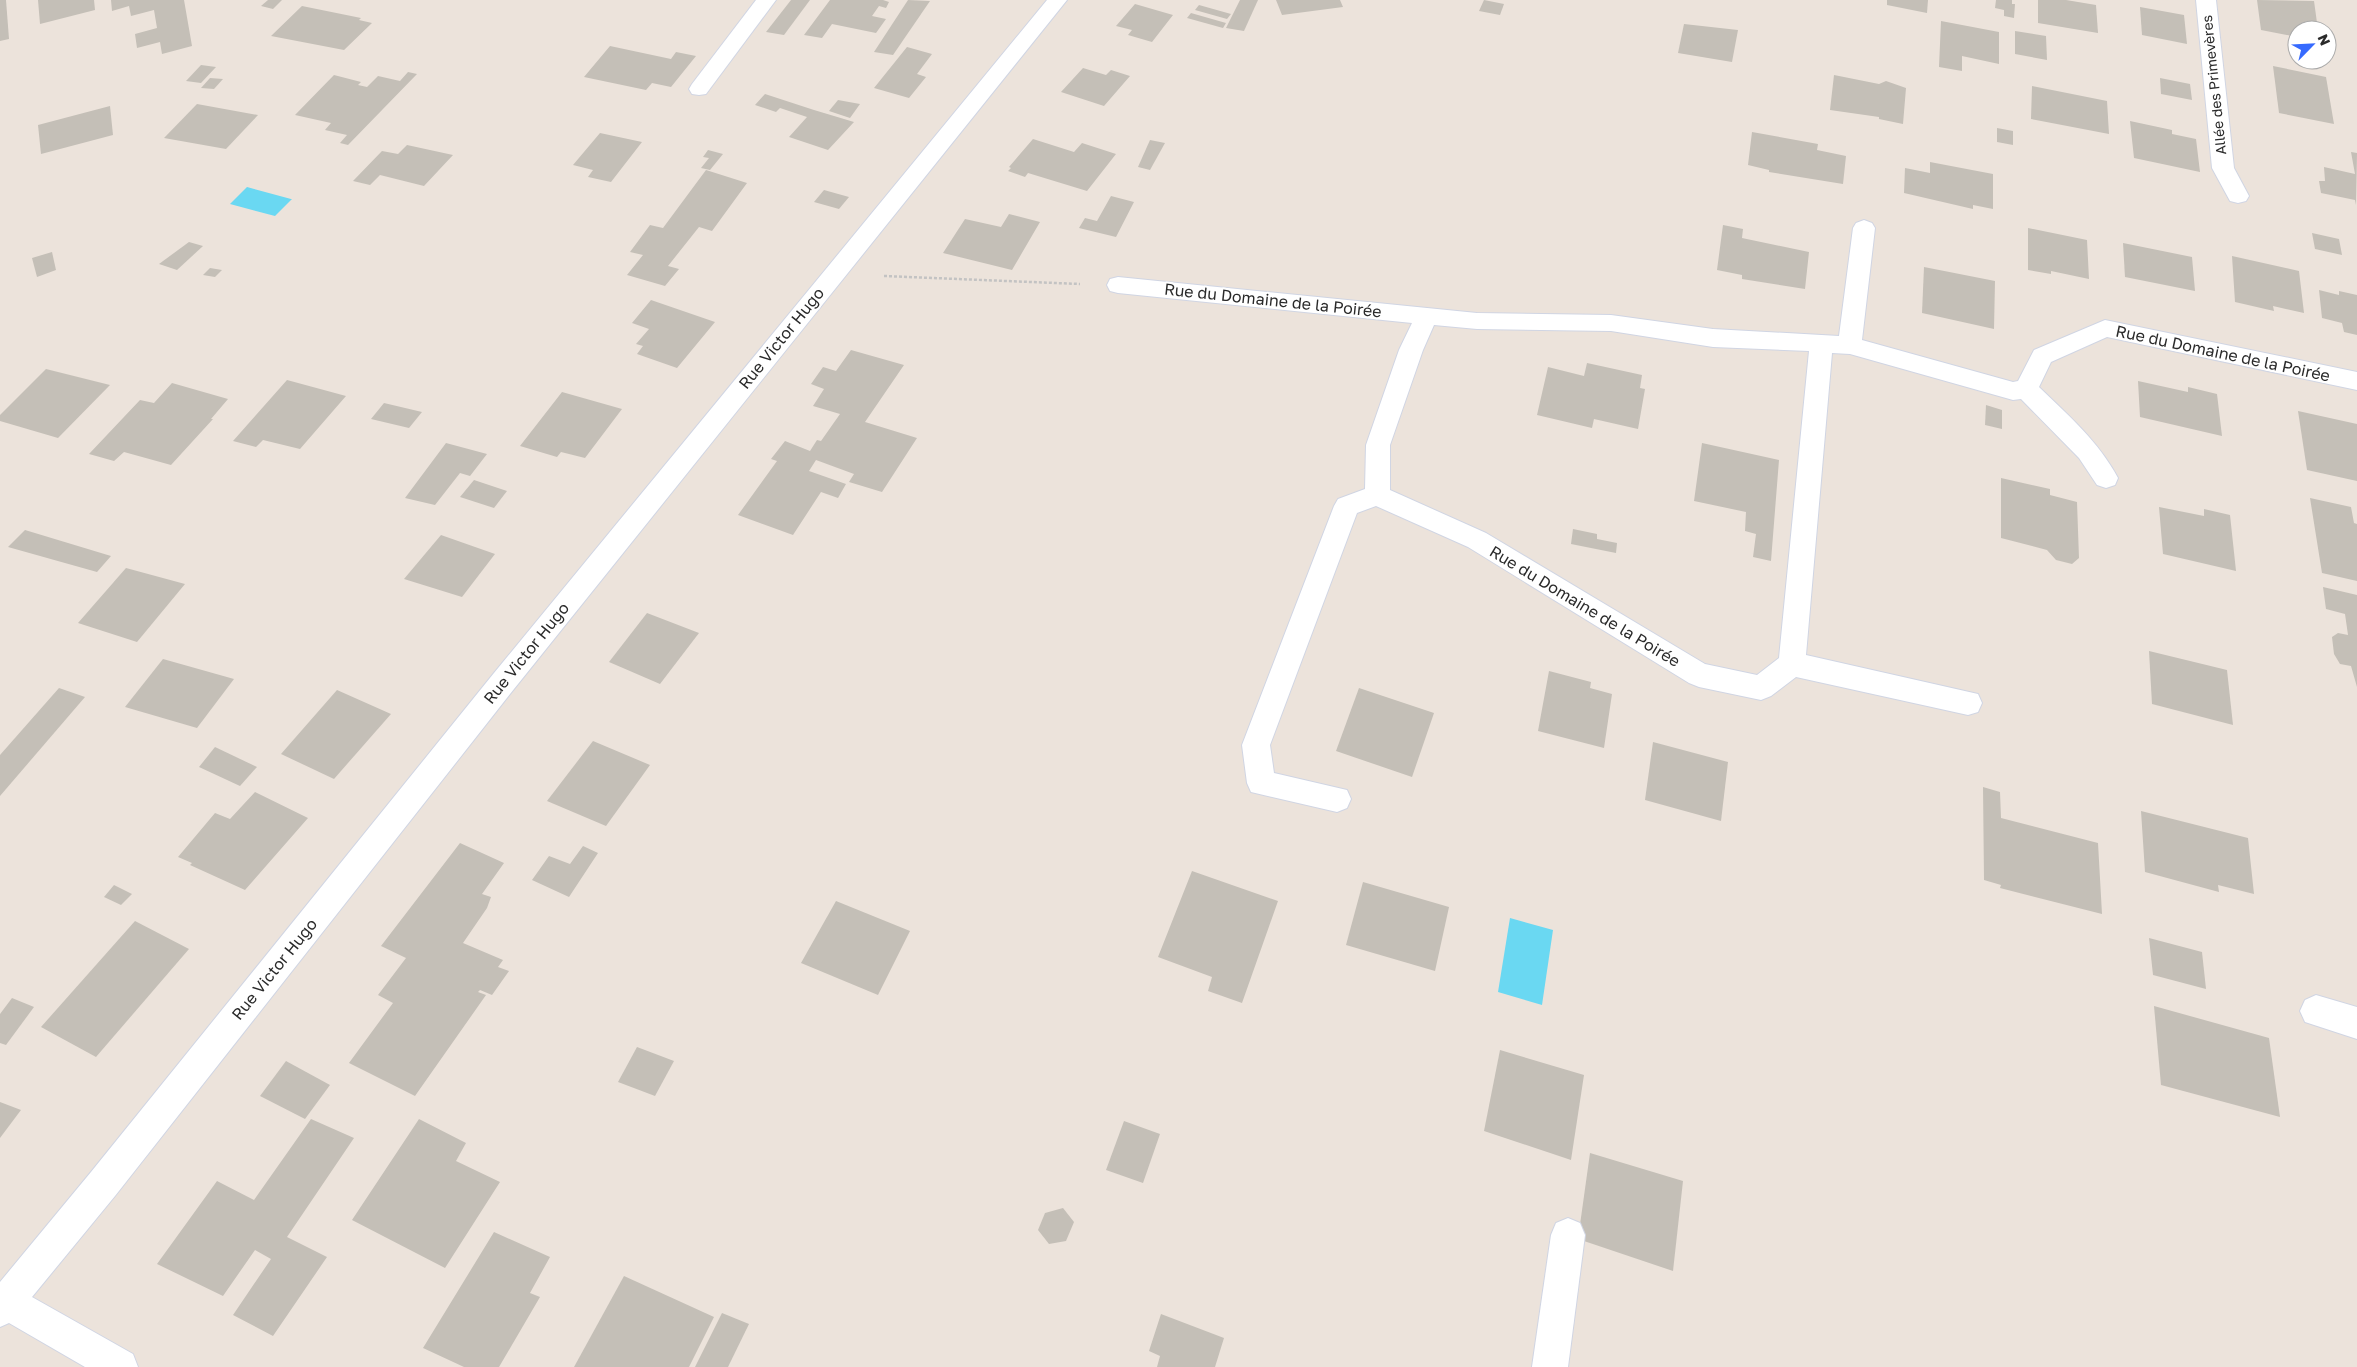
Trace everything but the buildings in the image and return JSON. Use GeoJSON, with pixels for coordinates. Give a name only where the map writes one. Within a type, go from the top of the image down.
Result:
{"type":"FeatureCollection","features":[{"type":"Feature","properties":{"kind":"street"},"geometry":{"type":"LineString","coordinates":[[699,89],[766,0]]}},
{"type":"Feature","properties":{"kind":"street","name":"Rue Victor Hugo"},"geometry":{"type":"LineString","coordinates":[[3,1305],[103,1184],[498,688],[832,274],[1057,0]]}},
{"type":"Feature","properties":{"kind":"street","name":"Allée des Primevères"},"geometry":{"type":"LineString","coordinates":[[2206,0],[2223,168],[2238,196]]}},
{"type":"Feature","properties":{"kind":"street"},"geometry":{"type":"LineString","coordinates":[[1850,345],[1864,228]]}},
{"type":"Feature","properties":{"kind":"street","name":"Rue du Domaine de la Poirée"},"geometry":{"type":"LineString","coordinates":[[1118,285],[1477,321],[1611,323],[1713,338],[1850,345],[2013,392],[2026,389],[2042,356],[2105,328],[2357,381]]}},
{"type":"Feature","properties":{"kind":"street"},"geometry":{"type":"LineString","coordinates":[[1337,799],[1261,783],[1256,745],[1347,506],[1377,496],[1378,445],[1411,350],[1427,316]]}},
{"type":"Feature","properties":{"kind":"street"},"geometry":{"type":"LineString","coordinates":[[1821,344],[1792,664],[1968,703]]}},
{"type":"Feature","properties":{"kind":"street"},"geometry":{"type":"LineString","coordinates":[[2026,389],[2088,451],[2106,478]]}},
{"type":"Feature","properties":{"kind":"street","name":"Rue du Domaine de la Poirée"},"geometry":{"type":"LineString","coordinates":[[1377,496],[1477,540],[1699,675],[1761,688],[1792,664]]}},
{"type":"Feature","properties":{"kind":"street"},"geometry":{"type":"LineString","coordinates":[[2316,1011],[2357,1023]]}},
{"type":"Feature","properties":{"kind":"street"},"geometry":{"type":"LineString","coordinates":[[1550,1367],[1568,1235]]}},
{"type":"Feature","properties":{"kind":"street"},"geometry":{"type":"LineString","coordinates":[[3,1305],[120,1367]]}},
{"type":"Feature","properties":{"kind":"path"},"geometry":{"type":"LineString","coordinates":[[832,274],[1118,285]]}},
{"type":"Feature","properties":{"kind":"water"},"geometry":{"type":"Polygon","coordinates":[[[247,187],[292,199],[275,216],[230,204],[247,187]]]}},
{"type":"Feature","properties":{"kind":"water"},"geometry":{"type":"Polygon","coordinates":[[[1510,918],[1553,930],[1542,1005],[1498,992],[1510,918]]]}}]}
